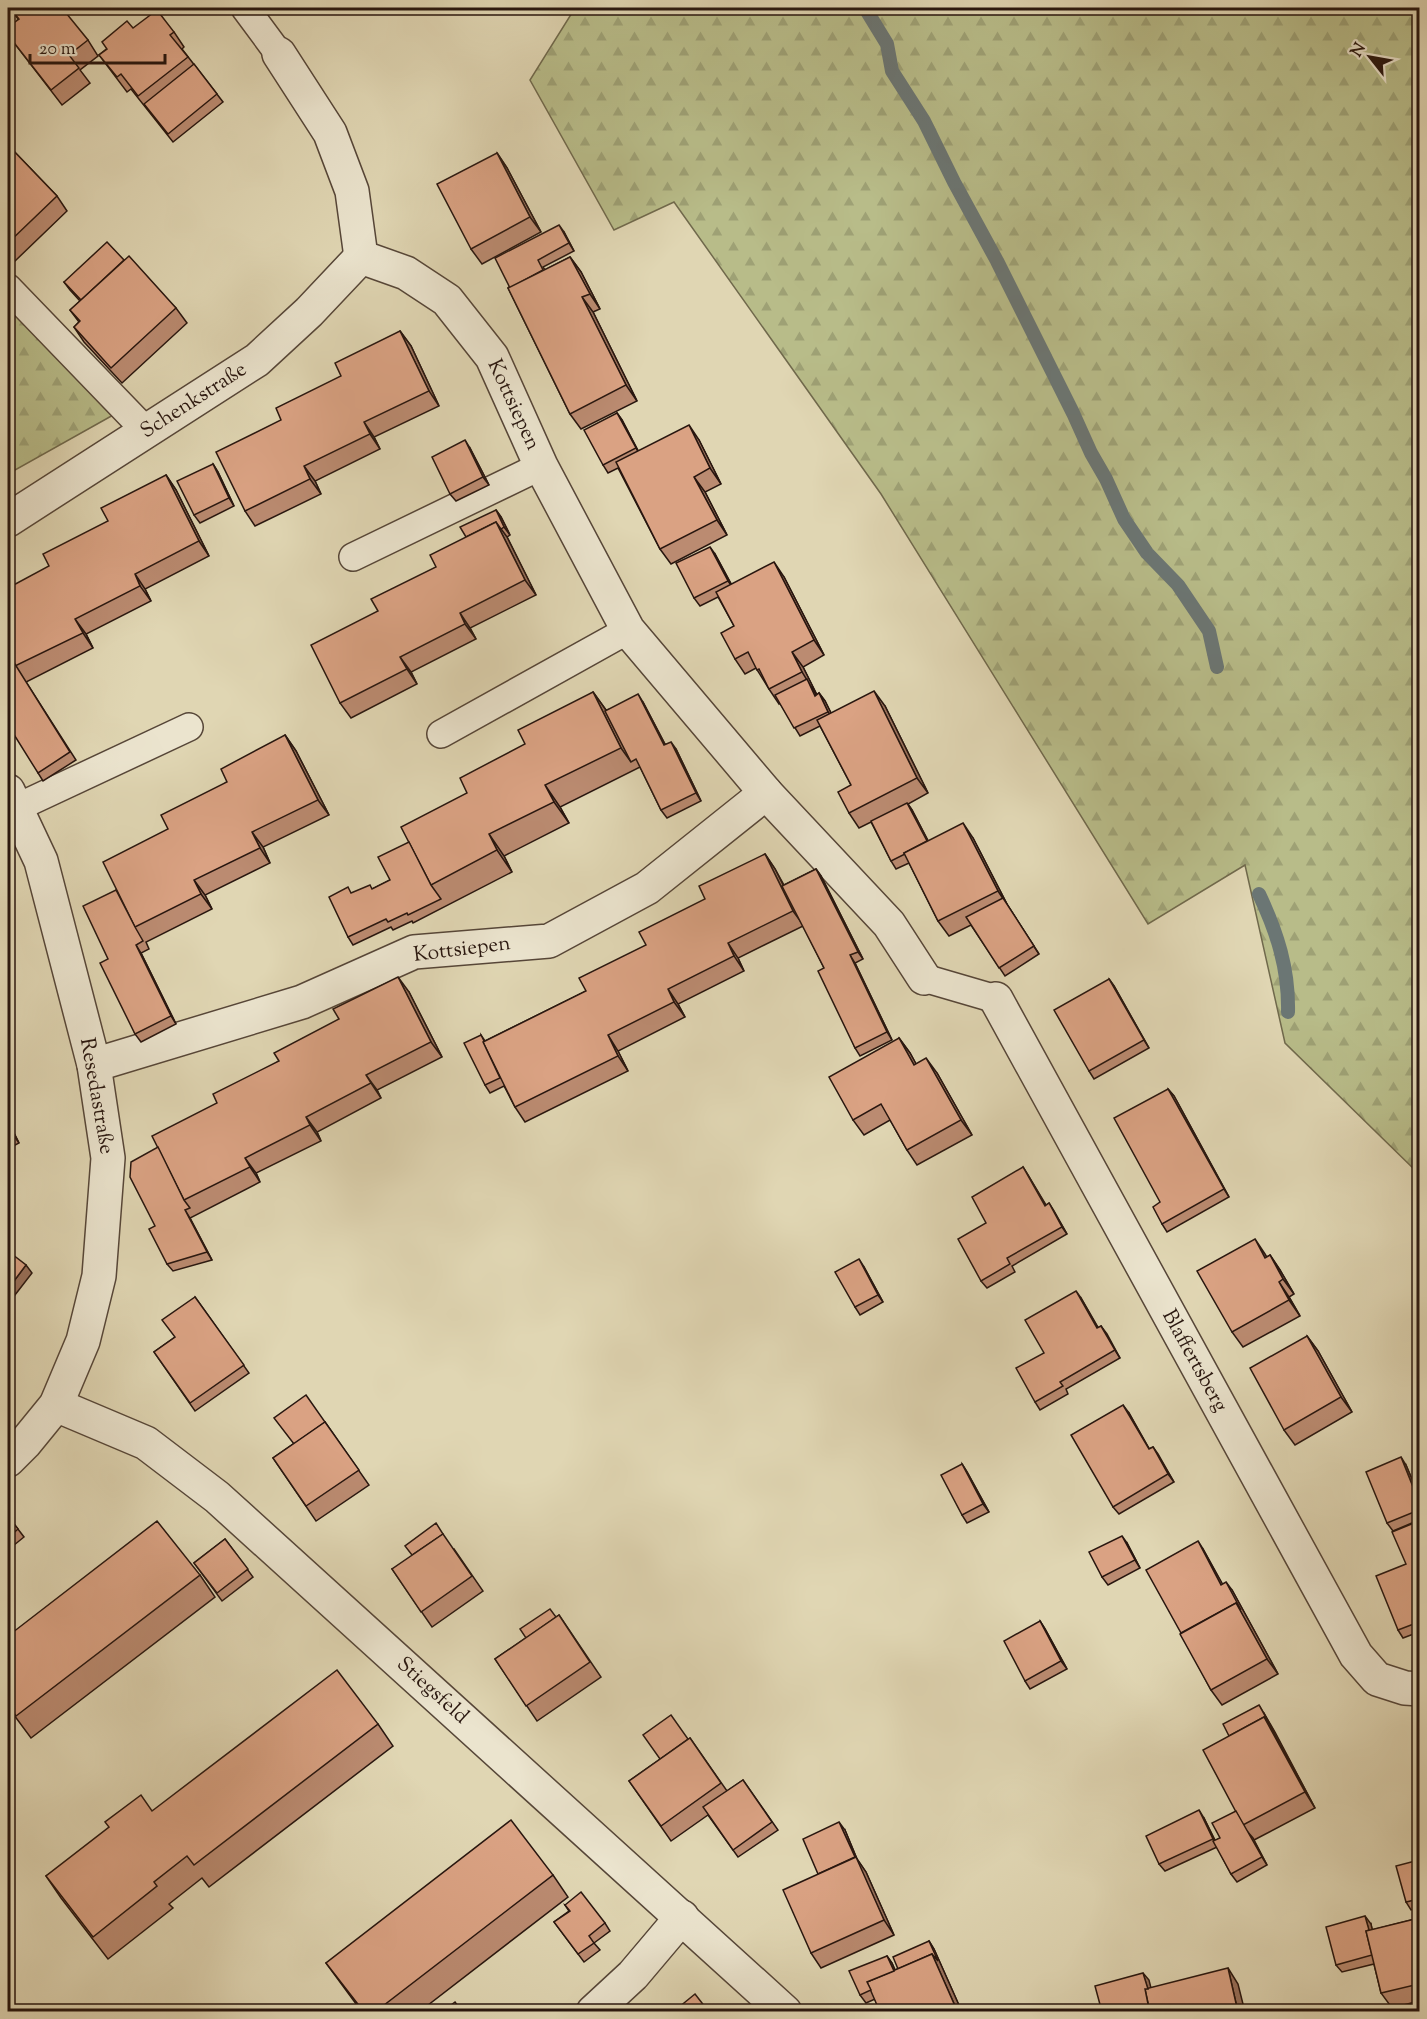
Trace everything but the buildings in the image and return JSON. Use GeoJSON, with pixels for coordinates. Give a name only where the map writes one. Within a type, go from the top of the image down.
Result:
{"type":"FeatureCollection","features":[{"type":"Feature","properties":{"kind":"street"},"geometry":{"type":"LineString","coordinates":[[279,54],[330,133],[352,191],[361,257]]}},
{"type":"Feature","properties":{"kind":"street","name":"Schenkstraße"},"geometry":{"type":"LineString","coordinates":[[8,520],[257,360],[309,312],[361,257]]}},
{"type":"Feature","properties":{"kind":"street","name":"Kottsiepen"},"geometry":{"type":"LineString","coordinates":[[361,257],[406,273],[447,300],[492,357],[541,466],[628,630],[766,793],[890,924],[924,978]]}},
{"type":"Feature","properties":{"kind":"street","name":"Kottsiepen"},"geometry":{"type":"LineString","coordinates":[[94,1065],[302,1002],[414,952],[549,941],[647,888],[766,793]]}},
{"type":"Feature","properties":{"kind":"street","name":"Resedastraße"},"geometry":{"type":"LineString","coordinates":[[8,1460],[56,1405],[83,1341],[99,1276],[108,1158],[94,1065],[41,861],[12,799]]}},
{"type":"Feature","properties":{"kind":"street","name":"Blaffertsberg"},"geometry":{"type":"LineString","coordinates":[[996,999],[1356,1655],[1377,1679],[1404,1688],[1419,1689]]}},
{"type":"Feature","properties":{"kind":"street","name":"Stiegsfeld"},"geometry":{"type":"LineString","coordinates":[[56,1405],[146,1443],[217,1497],[785,2012]]}},
{"type":"Feature","properties":{"kind":"street"},"geometry":{"type":"LineString","coordinates":[[593,2012],[633,1975],[682,1917]]}},
{"type":"Feature","properties":{"kind":"lane"},"geometry":{"type":"LineString","coordinates":[[245,8],[279,54]]}},
{"type":"Feature","properties":{"kind":"lane"},"geometry":{"type":"LineString","coordinates":[[8,288],[147,432]]}},
{"type":"Feature","properties":{"kind":"lane"},"geometry":{"type":"LineString","coordinates":[[353,557],[541,466]]}},
{"type":"Feature","properties":{"kind":"lane"},"geometry":{"type":"LineString","coordinates":[[441,734],[628,630]]}},
{"type":"Feature","properties":{"kind":"lane"},"geometry":{"type":"LineString","coordinates":[[12,799],[189,727]]}},
{"type":"Feature","properties":{"kind":"lane"},"geometry":{"type":"LineString","coordinates":[[924,978],[996,999]]}},
{"type":"Feature","properties":{"kind":"green space"},"geometry":{"type":"Polygon","coordinates":[[[575,8],[1419,8],[1419,1174],[1285,1043],[1245,865],[1148,924],[881,494],[674,202],[614,230],[530,80],[575,8]]]}},
{"type":"Feature","properties":{"kind":"green space"},"geometry":{"type":"Polygon","coordinates":[[[8,303],[115,414],[8,474],[8,303]]]}},
{"type":"Feature","properties":{"kind":"waterway"},"geometry":{"type":"LineString","coordinates":[[865,8],[887,44],[892,71],[924,121],[997,261],[1124,519],[1147,553],[1178,585],[1209,631],[1217,667]]}},
{"type":"Feature","properties":{"kind":"waterway"},"geometry":{"type":"LineString","coordinates":[[1259,894],[1281,951],[1288,996],[1288,1012]]}}]}
